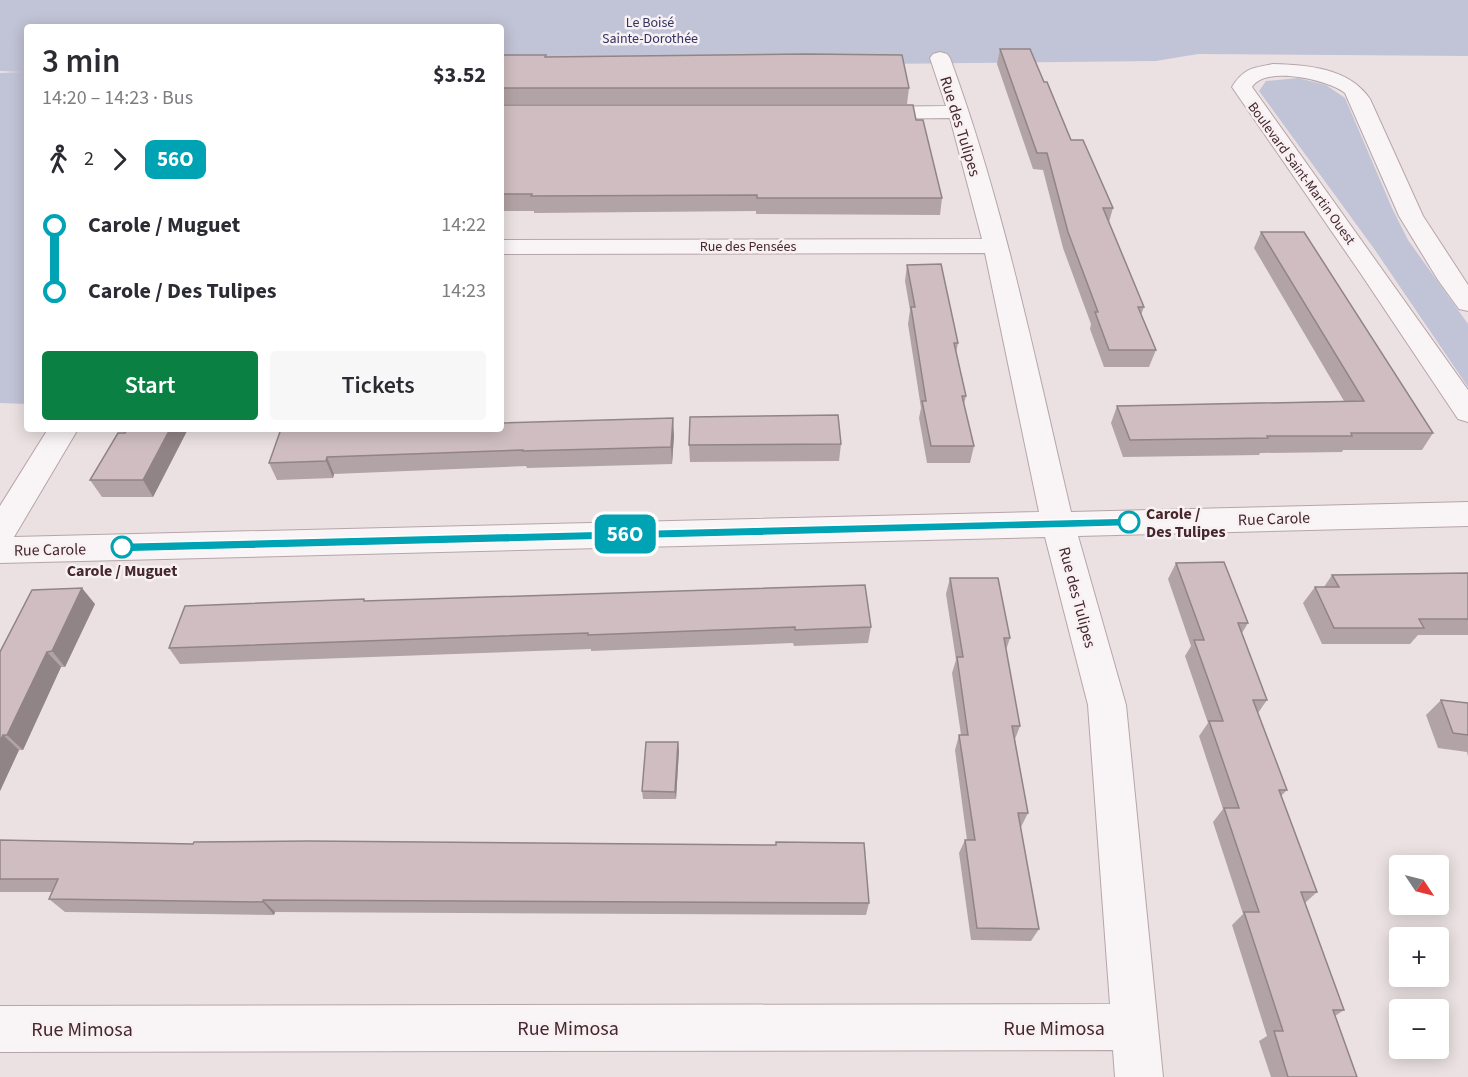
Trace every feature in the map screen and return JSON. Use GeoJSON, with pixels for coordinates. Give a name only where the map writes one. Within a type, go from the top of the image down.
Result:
{"type":"FeatureCollection","features":[{"type":"Feature","properties":{"kind":"street","name":"Rue des Tulipes"},"geometry":{"type":"LineString","coordinates":[[940,58],[959,112],[996,246],[1058,524],[1107,705],[1139,1077]]}},
{"type":"Feature","properties":{"kind":"street","name":"Boulevard Saint-Martin Ouest"},"geometry":{"type":"LineString","coordinates":[[1468,303],[1447,275],[1416,225],[1360,99],[1353,89],[1327,76],[1302,71],[1264,73],[1252,76],[1243,82],[1242,87],[1249,99],[1365,260],[1468,412]]}},
{"type":"Feature","properties":{"kind":"street"},"geometry":{"type":"LineString","coordinates":[[851,113],[959,112]]}},
{"type":"Feature","properties":{"kind":"street","name":"Rue des Pensées"},"geometry":{"type":"LineString","coordinates":[[504,247],[996,246]]}},
{"type":"Feature","properties":{"kind":"street"},"geometry":{"type":"LineString","coordinates":[[0,533],[61,432]]}},
{"type":"Feature","properties":{"kind":"street","name":"Rue Carole"},"geometry":{"type":"LineString","coordinates":[[0,550],[1468,514]]}},
{"type":"Feature","properties":{"kind":"street","name":"Rue Mimosa"},"geometry":{"type":"LineString","coordinates":[[0,1029],[1135,1028]]}},
{"type":"Feature","properties":{"kind":"green space","name":"Le Boisé Sainte-Dorothée"},"geometry":{"type":"Polygon","coordinates":[[[0,0],[1468,0],[1468,56],[1198,54],[1156,61],[504,68],[504,24],[24,24],[24,404],[0,403],[0,73],[21,72],[0,71],[0,0]]]}},
{"type":"Feature","properties":{"kind":"green space"},"geometry":{"type":"Polygon","coordinates":[[[1298,78],[1326,85],[1345,98],[1408,240],[1468,324],[1468,387],[1375,250],[1259,91],[1266,81],[1298,78]]]}},
{"type":"Feature","properties":{"kind":"building"},"geometry":{"type":"Polygon","coordinates":[[[1000,49],[1030,49],[1044,82],[1047,82],[1071,140],[1083,140],[1113,208],[1103,208],[1144,307],[1138,307],[1156,350],[1109,350],[1095,312],[1098,312],[1068,232],[1047,153],[1037,153],[1000,49]]]}},
{"type":"Feature","properties":{"kind":"building"},"geometry":{"type":"Polygon","coordinates":[[[504,55],[546,55],[545,57],[902,55],[909,88],[504,88],[504,55]]]}},
{"type":"Feature","properties":{"kind":"building"},"geometry":{"type":"Polygon","coordinates":[[[504,105],[913,105],[916,120],[923,120],[942,198],[757,198],[757,195],[531,196],[532,194],[504,194],[504,105]]]}},
{"type":"Feature","properties":{"kind":"building"},"geometry":{"type":"Polygon","coordinates":[[[1261,232],[1304,232],[1433,433],[1351,433],[1352,436],[1130,440],[1117,406],[1364,401],[1261,232]]]}},
{"type":"Feature","properties":{"kind":"building"},"geometry":{"type":"Polygon","coordinates":[[[941,264],[958,343],[954,343],[966,396],[962,396],[974,446],[931,446],[922,401],[926,401],[911,307],[915,307],[907,265],[941,264]]]}},
{"type":"Feature","properties":{"kind":"building"},"geometry":{"type":"Polygon","coordinates":[[[838,415],[841,444],[689,445],[690,417],[838,415]]]}},
{"type":"Feature","properties":{"kind":"building"},"geometry":{"type":"Polygon","coordinates":[[[673,418],[671,447],[327,457],[326,461],[269,463],[280,432],[504,432],[504,423],[673,418]]]}},
{"type":"Feature","properties":{"kind":"building"},"geometry":{"type":"Polygon","coordinates":[[[168,432],[143,480],[90,480],[118,433],[168,432]]]}},
{"type":"Feature","properties":{"kind":"building"},"geometry":{"type":"Polygon","coordinates":[[[1224,562],[1248,623],[1238,623],[1267,700],[1253,700],[1287,790],[1279,790],[1317,892],[1301,892],[1344,1010],[1333,1010],[1357,1077],[1288,1077],[1274,1031],[1283,1031],[1244,912],[1259,912],[1224,808],[1239,808],[1209,721],[1223,721],[1194,640],[1204,640],[1176,563],[1224,562]]]}},
{"type":"Feature","properties":{"kind":"building"},"geometry":{"type":"Polygon","coordinates":[[[1468,573],[1468,619],[1419,619],[1424,628],[1334,628],[1315,587],[1339,587],[1332,575],[1468,573]]]}},
{"type":"Feature","properties":{"kind":"building"},"geometry":{"type":"Polygon","coordinates":[[[950,578],[998,578],[1010,638],[1004,638],[1020,726],[1012,726],[1028,813],[1018,813],[1039,929],[977,928],[965,840],[975,840],[959,735],[968,735],[957,657],[963,657],[950,578]]]}},
{"type":"Feature","properties":{"kind":"building"},"geometry":{"type":"Polygon","coordinates":[[[865,585],[871,627],[795,630],[795,627],[588,635],[588,633],[169,648],[185,606],[865,585]]]}},
{"type":"Feature","properties":{"kind":"building"},"geometry":{"type":"Polygon","coordinates":[[[82,588],[52,651],[47,652],[7,735],[3,735],[0,742],[0,652],[32,590],[82,588]]]}},
{"type":"Feature","properties":{"kind":"building"},"geometry":{"type":"Polygon","coordinates":[[[1441,700],[1468,703],[1468,735],[1453,733],[1441,700]]]}},
{"type":"Feature","properties":{"kind":"building"},"geometry":{"type":"Polygon","coordinates":[[[646,742],[678,742],[675,792],[642,791],[646,742]]]}},
{"type":"Feature","properties":{"kind":"building"},"geometry":{"type":"Polygon","coordinates":[[[0,840],[193,844],[194,842],[309,841],[776,845],[776,842],[864,843],[869,903],[263,900],[263,902],[49,899],[58,879],[0,879],[0,840]]]}},
{"type":"Feature","properties":{"kind":"bus line","name":"56O"},"geometry":{"type":"LineString","coordinates":[[122,547],[1129,522]]}},
{"type":"Feature","properties":{"kind":"place","name":"Carole / Des Tulipes"},"geometry":{"type":"Point","coordinates":[1129,522]}},
{"type":"Feature","properties":{"kind":"place","name":"Carole / Muguet"},"geometry":{"type":"Point","coordinates":[122,547]}}]}
